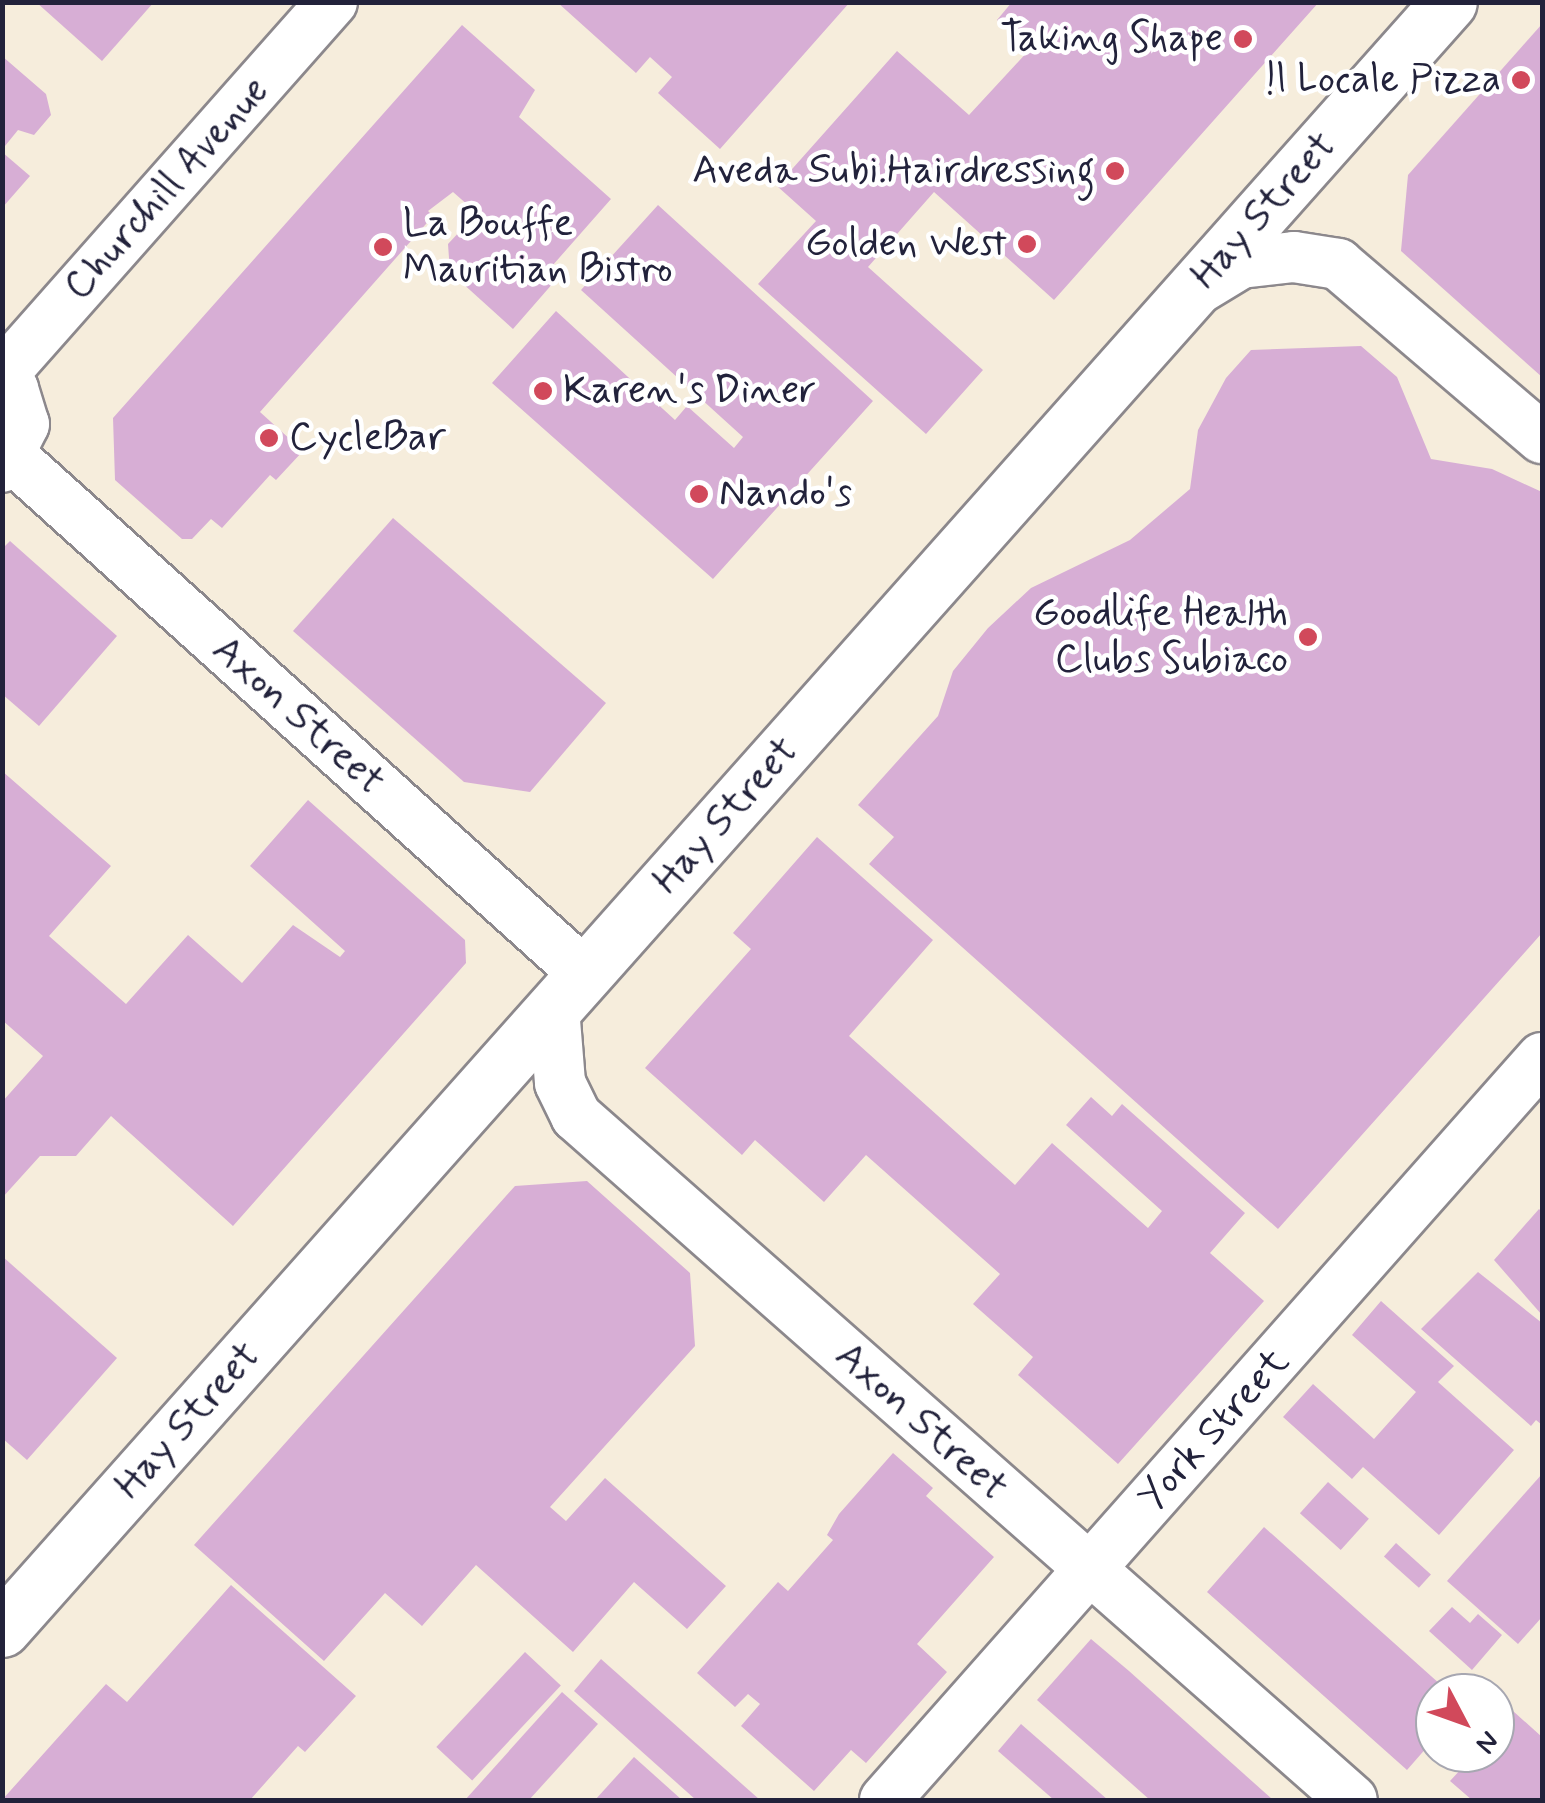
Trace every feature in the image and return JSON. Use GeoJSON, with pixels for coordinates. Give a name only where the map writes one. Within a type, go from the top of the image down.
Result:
{"type":"FeatureCollection","features":[{"type":"Feature","properties":{"kind":"main road","name":"Hay Street"},"geometry":{"type":"LineString","coordinates":[[2,1629],[1449,2]]}},
{"type":"Feature","properties":{"kind":"street","name":"Churchill Avenue"},"geometry":{"type":"LineString","coordinates":[[2,377],[332,2]]}},
{"type":"Feature","properties":{"kind":"street"},"geometry":{"type":"LineString","coordinates":[[1187,297],[1242,263],[1294,258],[1338,264],[1542,438]]}},
{"type":"Feature","properties":{"kind":"street"},"geometry":{"type":"LineString","coordinates":[[2,377],[13,389],[24,424],[7,462]]}},
{"type":"Feature","properties":{"kind":"street","name":"Axon Street"},"geometry":{"type":"LineString","coordinates":[[7,462],[570,991],[560,1083],[576,1116],[1352,1800]]}},
{"type":"Feature","properties":{"kind":"street","name":"York Street"},"geometry":{"type":"LineString","coordinates":[[885,1800],[1542,1058]]}},
{"type":"Feature","properties":{"kind":"building"},"geometry":{"type":"Polygon","coordinates":[[[36,2],[154,2],[102,61],[36,2]]]}},
{"type":"Feature","properties":{"kind":"building"},"geometry":{"type":"Polygon","coordinates":[[[557,2],[850,2],[720,149],[658,93],[672,77],[650,57],[636,73],[557,2]]]}},
{"type":"Feature","properties":{"kind":"building"},"geometry":{"type":"Polygon","coordinates":[[[1012,2],[1319,2],[1054,300],[934,192],[868,267],[983,370],[926,434],[758,284],[816,221],[777,186],[897,51],[969,115],[1030,49],[997,20],[1012,2]]]}},
{"type":"Feature","properties":{"kind":"building"},"geometry":{"type":"Polygon","coordinates":[[[1542,24],[1542,377],[1401,251],[1408,175],[1542,24]]]}},
{"type":"Feature","properties":{"kind":"building"},"geometry":{"type":"Polygon","coordinates":[[[462,25],[535,90],[519,117],[611,199],[545,274],[554,282],[513,329],[450,272],[448,244],[477,213],[453,192],[428,211],[433,216],[260,412],[303,451],[276,480],[270,475],[222,528],[211,519],[192,539],[182,539],[115,480],[113,418],[462,25]]]}},
{"type":"Feature","properties":{"kind":"building"},"geometry":{"type":"Polygon","coordinates":[[[2,56],[46,94],[51,115],[34,135],[18,130],[5,146],[2,56]]]}},
{"type":"Feature","properties":{"kind":"building"},"geometry":{"type":"Polygon","coordinates":[[[2,152],[30,176],[2,208],[2,152]]]}},
{"type":"Feature","properties":{"kind":"building"},"geometry":{"type":"Polygon","coordinates":[[[658,205],[873,401],[713,579],[492,383],[556,311],[675,420],[687,406],[734,448],[743,437],[581,290],[658,205]]]}},
{"type":"Feature","properties":{"kind":"building"},"geometry":{"type":"Polygon","coordinates":[[[1361,346],[1397,377],[1431,459],[1492,469],[1542,492],[1542,933],[1278,1229],[869,864],[894,837],[858,805],[938,716],[953,671],[988,628],[1031,588],[1130,540],[1190,489],[1198,430],[1226,378],[1251,350],[1361,346]]]}},
{"type":"Feature","properties":{"kind":"building"},"geometry":{"type":"Polygon","coordinates":[[[393,518],[606,703],[530,792],[464,782],[293,631],[393,518]]]}},
{"type":"Feature","properties":{"kind":"building"},"geometry":{"type":"Polygon","coordinates":[[[10,541],[117,636],[39,726],[2,694],[2,549],[10,541]]]}},
{"type":"Feature","properties":{"kind":"building"},"geometry":{"type":"Polygon","coordinates":[[[2,771],[111,866],[49,936],[126,1004],[188,935],[242,983],[293,925],[340,957],[345,951],[250,866],[308,800],[465,940],[466,963],[233,1226],[111,1116],[76,1156],[40,1156],[2,1198],[2,1102],[43,1056],[2,1020],[2,771]]]}},
{"type":"Feature","properties":{"kind":"building"},"geometry":{"type":"Polygon","coordinates":[[[817,837],[933,940],[849,1036],[1015,1185],[1052,1143],[1148,1228],[1162,1211],[1066,1125],[1091,1097],[1112,1116],[1122,1104],[1245,1213],[1210,1253],[1264,1301],[1118,1464],[1018,1375],[1033,1357],[973,1304],[1000,1274],[866,1155],[824,1202],[755,1140],[742,1155],[645,1068],[751,949],[733,933],[817,837]]]}},
{"type":"Feature","properties":{"kind":"building"},"geometry":{"type":"Polygon","coordinates":[[[587,1181],[690,1273],[695,1346],[550,1507],[566,1521],[605,1478],[726,1586],[687,1629],[634,1582],[573,1652],[476,1565],[422,1626],[385,1593],[324,1661],[194,1545],[515,1186],[587,1181]]]}},
{"type":"Feature","properties":{"kind":"building"},"geometry":{"type":"Polygon","coordinates":[[[1539,1209],[1542,1212],[1542,1315],[1494,1260],[1539,1209]]]}},
{"type":"Feature","properties":{"kind":"building"},"geometry":{"type":"Polygon","coordinates":[[[2,1256],[117,1358],[27,1460],[2,1438],[2,1256]]]}},
{"type":"Feature","properties":{"kind":"building"},"geometry":{"type":"Polygon","coordinates":[[[1478,1272],[1542,1323],[1542,1425],[1536,1420],[1531,1426],[1421,1329],[1478,1272]]]}},
{"type":"Feature","properties":{"kind":"building"},"geometry":{"type":"Polygon","coordinates":[[[1381,1301],[1454,1366],[1438,1382],[1514,1450],[1439,1535],[1363,1467],[1352,1479],[1283,1417],[1313,1384],[1374,1439],[1416,1392],[1352,1335],[1381,1301]]]}},
{"type":"Feature","properties":{"kind":"building"},"geometry":{"type":"Polygon","coordinates":[[[893,1453],[933,1488],[926,1496],[994,1557],[917,1644],[947,1672],[866,1763],[851,1750],[814,1791],[741,1726],[760,1704],[748,1694],[735,1707],[697,1673],[778,1582],[788,1591],[833,1540],[827,1535],[839,1514],[893,1453]]]}},
{"type":"Feature","properties":{"kind":"building"},"geometry":{"type":"Polygon","coordinates":[[[1542,1474],[1542,1617],[1518,1644],[1447,1581],[1542,1474]]]}},
{"type":"Feature","properties":{"kind":"building"},"geometry":{"type":"Polygon","coordinates":[[[1328,1482],[1369,1519],[1341,1550],[1300,1513],[1328,1482]]]}},
{"type":"Feature","properties":{"kind":"building"},"geometry":{"type":"Polygon","coordinates":[[[1264,1527],[1428,1673],[1415,1673],[1415,1761],[1407,1770],[1207,1592],[1264,1527]]]}},
{"type":"Feature","properties":{"kind":"building"},"geometry":{"type":"Polygon","coordinates":[[[1396,1543],[1431,1574],[1419,1588],[1384,1556],[1396,1543]]]}},
{"type":"Feature","properties":{"kind":"building"},"geometry":{"type":"Polygon","coordinates":[[[231,1585],[356,1696],[305,1752],[298,1746],[250,1800],[2,1800],[106,1684],[127,1702],[231,1585]]]}},
{"type":"Feature","properties":{"kind":"building"},"geometry":{"type":"Polygon","coordinates":[[[1452,1607],[1470,1623],[1478,1614],[1502,1635],[1472,1670],[1429,1631],[1452,1607]]]}},
{"type":"Feature","properties":{"kind":"building"},"geometry":{"type":"Polygon","coordinates":[[[1091,1639],[1273,1800],[1150,1800],[1037,1700],[1091,1639]]]}},
{"type":"Feature","properties":{"kind":"building"},"geometry":{"type":"Polygon","coordinates":[[[525,1652],[561,1685],[472,1780],[436,1747],[525,1652]]]}},
{"type":"Feature","properties":{"kind":"building"},"geometry":{"type":"Polygon","coordinates":[[[601,1659],[760,1800],[696,1800],[574,1691],[601,1659]]]}},
{"type":"Feature","properties":{"kind":"building"},"geometry":{"type":"Polygon","coordinates":[[[562,1692],[598,1724],[529,1800],[465,1800],[562,1692]]]}},
{"type":"Feature","properties":{"kind":"building"},"geometry":{"type":"Polygon","coordinates":[[[1515,1713],[1542,1737],[1542,1800],[1472,1800],[1450,1781],[1457,1773],[1515,1773],[1515,1713]]]}},
{"type":"Feature","properties":{"kind":"building"},"geometry":{"type":"Polygon","coordinates":[[[1021,1724],[1108,1800],[1054,1800],[998,1751],[1021,1724]]]}},
{"type":"Feature","properties":{"kind":"building"},"geometry":{"type":"Polygon","coordinates":[[[634,1757],[682,1800],[595,1800],[634,1757]]]}},
{"type":"Feature","properties":{"kind":"place","name":"Taking Shape"},"geometry":{"type":"Point","coordinates":[1243,39]}},
{"type":"Feature","properties":{"kind":"place","name":"!l Locale Pizza"},"geometry":{"type":"Point","coordinates":[1521,80]}},
{"type":"Feature","properties":{"kind":"place","name":"Aveda Subi.Hairdressing"},"geometry":{"type":"Point","coordinates":[1115,171]}},
{"type":"Feature","properties":{"kind":"place","name":"Golden West"},"geometry":{"type":"Point","coordinates":[1027,244]}},
{"type":"Feature","properties":{"kind":"place","name":"La Bouffe Mauritian Bistro"},"geometry":{"type":"Point","coordinates":[383,247]}},
{"type":"Feature","properties":{"kind":"place","name":"Karen's Diner"},"geometry":{"type":"Point","coordinates":[543,391]}},
{"type":"Feature","properties":{"kind":"place","name":"CycleBar"},"geometry":{"type":"Point","coordinates":[269,438]}},
{"type":"Feature","properties":{"kind":"place","name":"Nando's"},"geometry":{"type":"Point","coordinates":[699,494]}},
{"type":"Feature","properties":{"kind":"place","name":"Goodlife Health Clubs Subiaco"},"geometry":{"type":"Point","coordinates":[1308,637]}}]}
